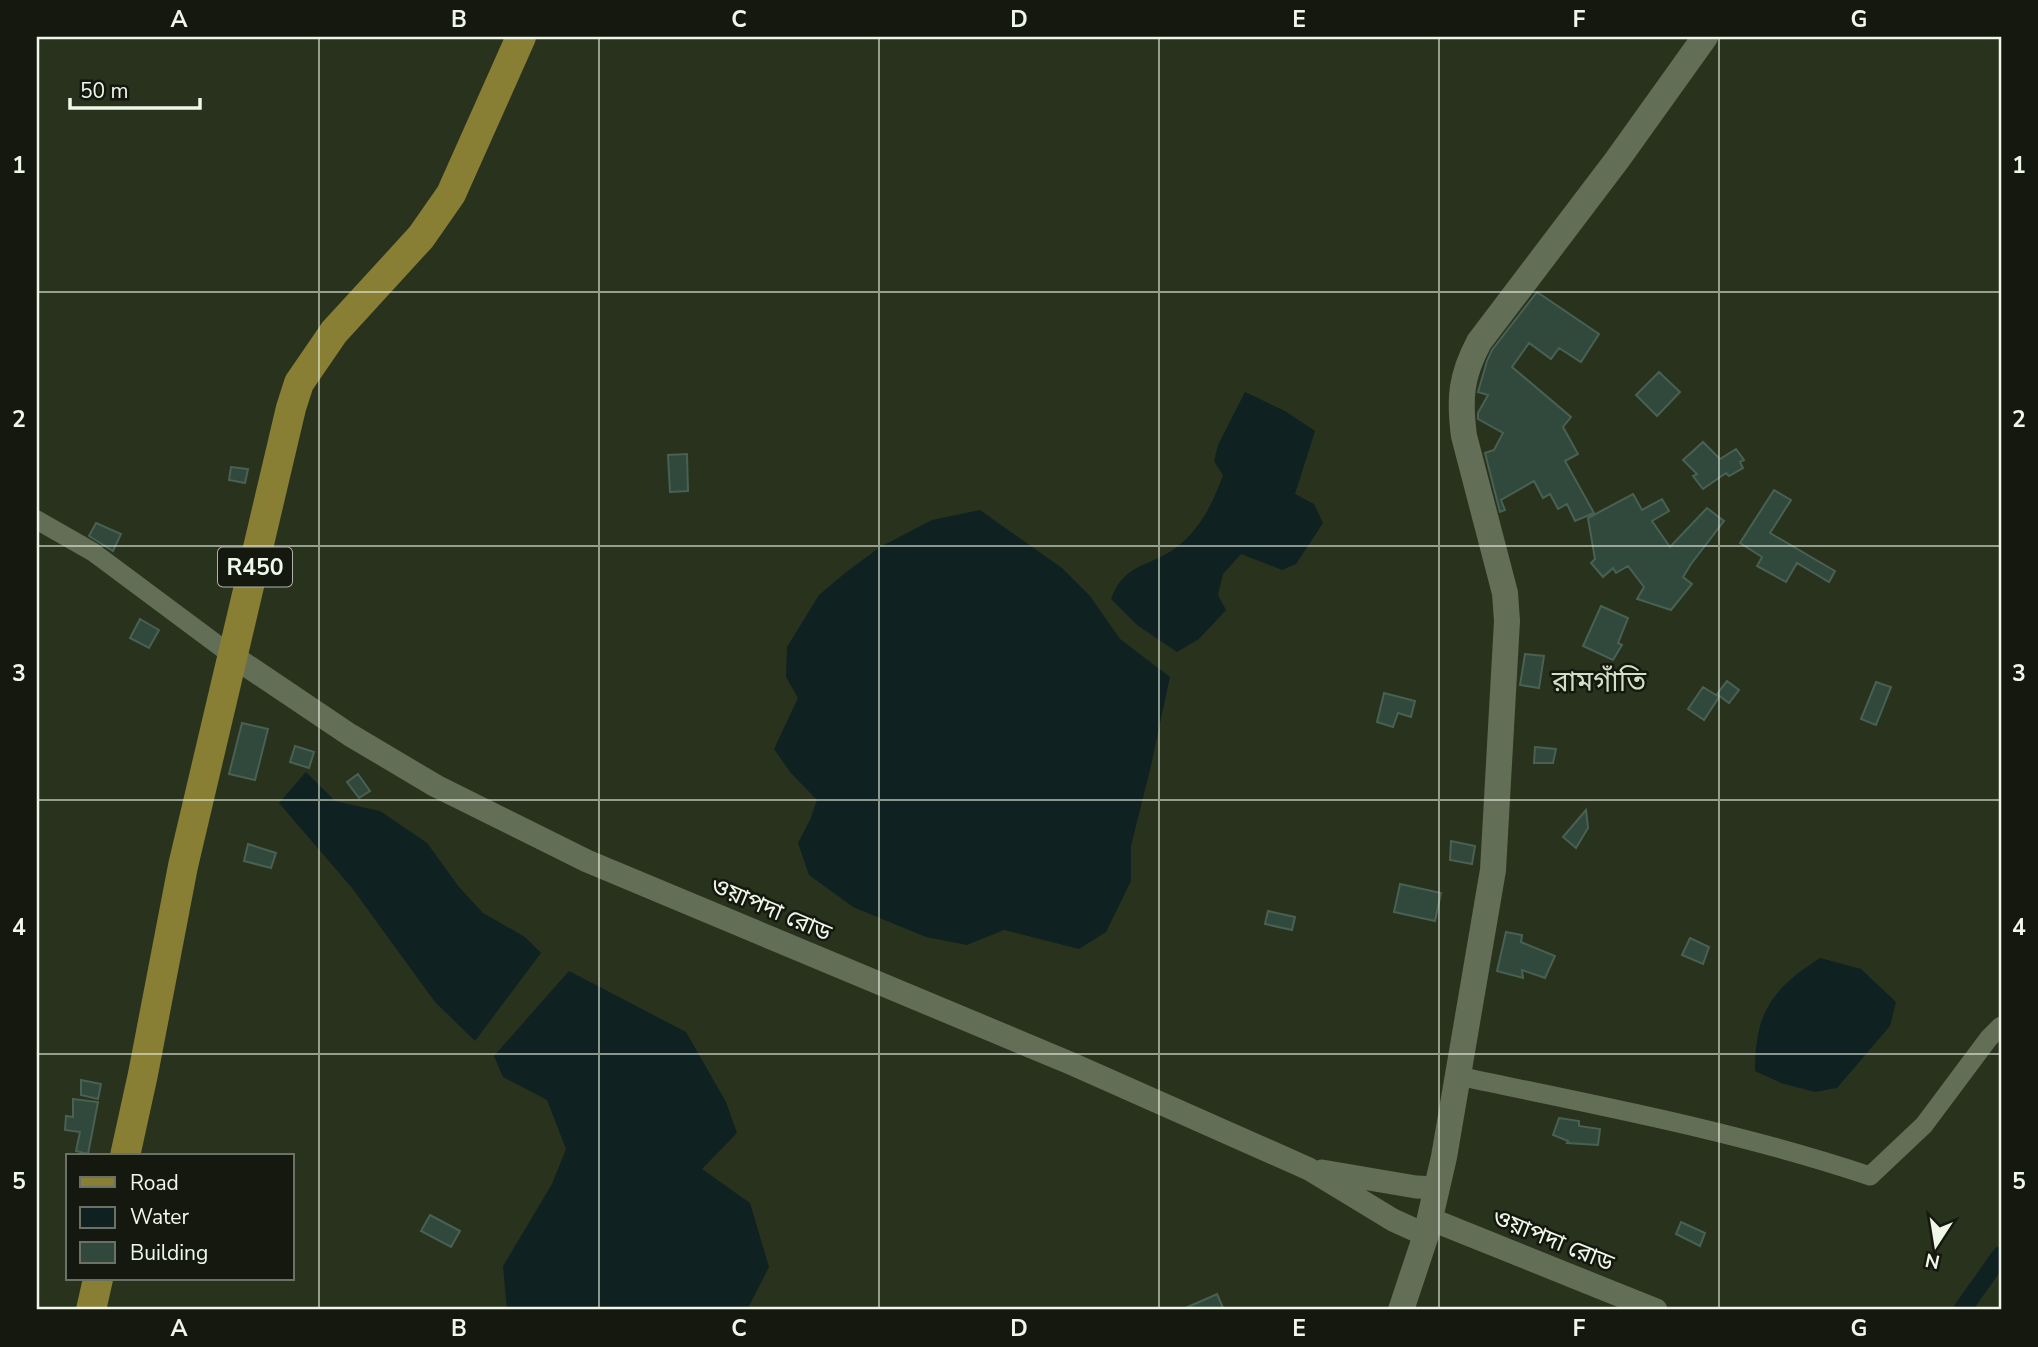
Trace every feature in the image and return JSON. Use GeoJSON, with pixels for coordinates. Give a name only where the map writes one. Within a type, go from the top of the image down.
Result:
{"type":"FeatureCollection","features":[{"type":"Feature","properties":{"kind":"main road","name":"R450"},"geometry":{"type":"LineString","coordinates":[[125,1154],[183,866],[299,383],[334,332],[421,237],[451,194],[520,37]]}},
{"type":"Feature","properties":{"kind":"main road"},"geometry":{"type":"LineString","coordinates":[[1401,1310],[1428,1227],[1437,1188],[1493,870],[1507,621],[1505,593],[1464,436],[1461,386],[1479,342],[1617,160],[1705,37]]}},
{"type":"Feature","properties":{"kind":"main road"},"geometry":{"type":"LineString","coordinates":[[91,1310],[98,1280]]}},
{"type":"Feature","properties":{"kind":"street"},"geometry":{"type":"LineString","coordinates":[[37,520],[93,552],[234,657]]}},
{"type":"Feature","properties":{"kind":"street","name":"ওয়াপদা রোড"},"geometry":{"type":"LineString","coordinates":[[234,657],[350,735],[436,786],[587,861],[1070,1063],[1309,1169],[1394,1220],[1428,1227],[1656,1310]]}},
{"type":"Feature","properties":{"kind":"street"},"geometry":{"type":"LineString","coordinates":[[1458,1076],[1624,1111],[1801,1153],[1870,1176],[1924,1125],[1989,1038],[2001,1026]]}},
{"type":"Feature","properties":{"kind":"street","name":"ওয়াপদা রোড"},"geometry":{"type":"LineString","coordinates":[[1309,1169],[1437,1188]]}},
{"type":"Feature","properties":{"kind":"water"},"geometry":{"type":"Polygon","coordinates":[[[1245,392],[1285,411],[1315,431],[1295,494],[1314,504],[1323,523],[1296,564],[1282,570],[1241,554],[1223,574],[1218,595],[1226,610],[1199,639],[1177,652],[1137,625],[1111,599],[1123,578],[1177,547],[1193,532],[1205,514],[1223,475],[1214,461],[1218,445],[1245,392]]]}},
{"type":"Feature","properties":{"kind":"water"},"geometry":{"type":"Polygon","coordinates":[[[980,510],[1062,568],[1090,596],[1120,639],[1170,677],[1131,846],[1131,881],[1106,932],[1079,949],[1004,930],[967,945],[926,937],[853,907],[809,875],[798,843],[817,800],[790,772],[774,749],[798,698],[786,677],[787,647],[819,595],[880,547],[932,520],[980,510]]]}},
{"type":"Feature","properties":{"kind":"water"},"geometry":{"type":"Polygon","coordinates":[[[306,772],[335,801],[380,811],[427,843],[459,887],[483,913],[525,937],[541,953],[475,1041],[435,1002],[352,888],[279,803],[306,772]]]}},
{"type":"Feature","properties":{"kind":"water"},"geometry":{"type":"Polygon","coordinates":[[[1820,958],[1861,969],[1896,1002],[1890,1026],[1837,1088],[1815,1092],[1781,1083],[1755,1071],[1758,1033],[1770,1004],[1790,980],[1820,958]]]}},
{"type":"Feature","properties":{"kind":"water"},"geometry":{"type":"Polygon","coordinates":[[[569,971],[686,1032],[726,1102],[737,1133],[702,1169],[750,1203],[769,1267],[747,1310],[507,1310],[503,1266],[552,1184],[566,1149],[547,1100],[503,1077],[494,1056],[569,971]]]}},
{"type":"Feature","properties":{"kind":"building"},"geometry":{"type":"Polygon","coordinates":[[[1537,292],[1599,334],[1581,362],[1559,348],[1551,359],[1529,343],[1512,367],[1571,417],[1563,427],[1578,454],[1565,461],[1594,513],[1575,521],[1567,504],[1558,509],[1550,494],[1543,498],[1534,481],[1501,500],[1505,510],[1500,512],[1485,453],[1494,450],[1503,433],[1478,419],[1478,413],[1488,395],[1478,392],[1492,350],[1537,292]]]}},
{"type":"Feature","properties":{"kind":"building"},"geometry":{"type":"Polygon","coordinates":[[[1659,372],[1680,392],[1657,416],[1636,395],[1659,372]]]}},
{"type":"Feature","properties":{"kind":"building"},"geometry":{"type":"Polygon","coordinates":[[[1703,442],[1720,459],[1736,449],[1744,460],[1740,462],[1743,468],[1729,476],[1726,473],[1703,489],[1693,476],[1697,474],[1683,460],[1703,442]]]}},
{"type":"Feature","properties":{"kind":"building"},"geometry":{"type":"Polygon","coordinates":[[[687,454],[688,491],[670,492],[668,455],[687,454]]]}},
{"type":"Feature","properties":{"kind":"building"},"geometry":{"type":"Polygon","coordinates":[[[231,467],[248,469],[245,483],[229,480],[231,467]]]}},
{"type":"Feature","properties":{"kind":"building"},"geometry":{"type":"Polygon","coordinates":[[[1774,490],[1791,500],[1770,533],[1835,571],[1829,582],[1797,563],[1786,582],[1757,566],[1762,557],[1740,543],[1774,490]]]}},
{"type":"Feature","properties":{"kind":"building"},"geometry":{"type":"Polygon","coordinates":[[[1633,494],[1642,510],[1662,499],[1669,511],[1652,521],[1670,547],[1707,508],[1724,521],[1683,577],[1692,584],[1671,610],[1637,599],[1644,587],[1628,566],[1616,573],[1613,568],[1603,577],[1591,563],[1595,559],[1588,518],[1633,494]]]}},
{"type":"Feature","properties":{"kind":"building"},"geometry":{"type":"Polygon","coordinates":[[[96,523],[121,534],[113,551],[89,536],[96,523]]]}},
{"type":"Feature","properties":{"kind":"building"},"geometry":{"type":"Polygon","coordinates":[[[1601,606],[1628,618],[1618,643],[1622,645],[1613,660],[1583,646],[1601,606]]]}},
{"type":"Feature","properties":{"kind":"building"},"geometry":{"type":"Polygon","coordinates":[[[140,619],[159,630],[149,648],[130,638],[140,619]]]}},
{"type":"Feature","properties":{"kind":"building"},"geometry":{"type":"Polygon","coordinates":[[[1525,654],[1544,656],[1539,688],[1520,685],[1525,654]]]}},
{"type":"Feature","properties":{"kind":"building"},"geometry":{"type":"Polygon","coordinates":[[[1727,681],[1739,690],[1729,703],[1717,694],[1727,681]]]}},
{"type":"Feature","properties":{"kind":"building"},"geometry":{"type":"Polygon","coordinates":[[[1876,682],[1891,687],[1876,725],[1861,719],[1876,682]]]}},
{"type":"Feature","properties":{"kind":"building"},"geometry":{"type":"Polygon","coordinates":[[[1703,687],[1719,697],[1704,720],[1688,709],[1703,687]]]}},
{"type":"Feature","properties":{"kind":"building"},"geometry":{"type":"Polygon","coordinates":[[[1384,693],[1415,701],[1411,717],[1398,713],[1393,727],[1377,722],[1384,693]]]}},
{"type":"Feature","properties":{"kind":"building"},"geometry":{"type":"Polygon","coordinates":[[[242,723],[268,729],[255,780],[229,774],[242,723]]]}},
{"type":"Feature","properties":{"kind":"building"},"geometry":{"type":"Polygon","coordinates":[[[295,746],[314,752],[309,768],[290,762],[295,746]]]}},
{"type":"Feature","properties":{"kind":"building"},"geometry":{"type":"Polygon","coordinates":[[[1535,747],[1556,749],[1553,763],[1534,763],[1535,747]]]}},
{"type":"Feature","properties":{"kind":"building"},"geometry":{"type":"Polygon","coordinates":[[[358,774],[370,791],[359,798],[347,782],[358,774]]]}},
{"type":"Feature","properties":{"kind":"building"},"geometry":{"type":"Polygon","coordinates":[[[1586,810],[1588,828],[1576,848],[1563,837],[1586,810]]]}},
{"type":"Feature","properties":{"kind":"building"},"geometry":{"type":"Polygon","coordinates":[[[1451,841],[1475,846],[1472,864],[1450,860],[1451,841]]]}},
{"type":"Feature","properties":{"kind":"building"},"geometry":{"type":"Polygon","coordinates":[[[248,844],[276,853],[271,868],[244,861],[248,844]]]}},
{"type":"Feature","properties":{"kind":"building"},"geometry":{"type":"Polygon","coordinates":[[[1400,884],[1441,893],[1435,921],[1394,912],[1400,884]]]}},
{"type":"Feature","properties":{"kind":"building"},"geometry":{"type":"Polygon","coordinates":[[[1268,911],[1295,917],[1292,930],[1265,924],[1268,911]]]}},
{"type":"Feature","properties":{"kind":"building"},"geometry":{"type":"Polygon","coordinates":[[[1506,932],[1522,935],[1521,942],[1555,956],[1545,978],[1522,970],[1523,978],[1497,971],[1506,932]]]}},
{"type":"Feature","properties":{"kind":"building"},"geometry":{"type":"Polygon","coordinates":[[[1690,938],[1709,947],[1703,964],[1682,955],[1690,938]]]}},
{"type":"Feature","properties":{"kind":"building"},"geometry":{"type":"Polygon","coordinates":[[[81,1080],[101,1084],[98,1099],[81,1095],[81,1080]]]}},
{"type":"Feature","properties":{"kind":"building"},"geometry":{"type":"Polygon","coordinates":[[[73,1099],[98,1102],[88,1154],[76,1151],[80,1132],[65,1130],[66,1116],[73,1117],[73,1099]]]}},
{"type":"Feature","properties":{"kind":"building"},"geometry":{"type":"Polygon","coordinates":[[[1559,1118],[1579,1121],[1579,1126],[1600,1129],[1598,1145],[1567,1143],[1568,1141],[1553,1135],[1559,1118]]]}},
{"type":"Feature","properties":{"kind":"building"},"geometry":{"type":"Polygon","coordinates":[[[430,1215],[460,1231],[451,1247],[421,1231],[430,1215]]]}},
{"type":"Feature","properties":{"kind":"building"},"geometry":{"type":"Polygon","coordinates":[[[1681,1222],[1705,1233],[1700,1246],[1676,1234],[1681,1222]]]}},
{"type":"Feature","properties":{"kind":"building"},"geometry":{"type":"Polygon","coordinates":[[[1217,1294],[1224,1310],[1181,1310],[1217,1294]]]}},
{"type":"Feature","properties":{"kind":"waterway"},"geometry":{"type":"LineString","coordinates":[[1962,1310],[2001,1255]]}},
{"type":"Feature","properties":{"kind":"district","name":"রামগাঁতি"},"geometry":{"type":"Point","coordinates":[1599,682]}}]}
